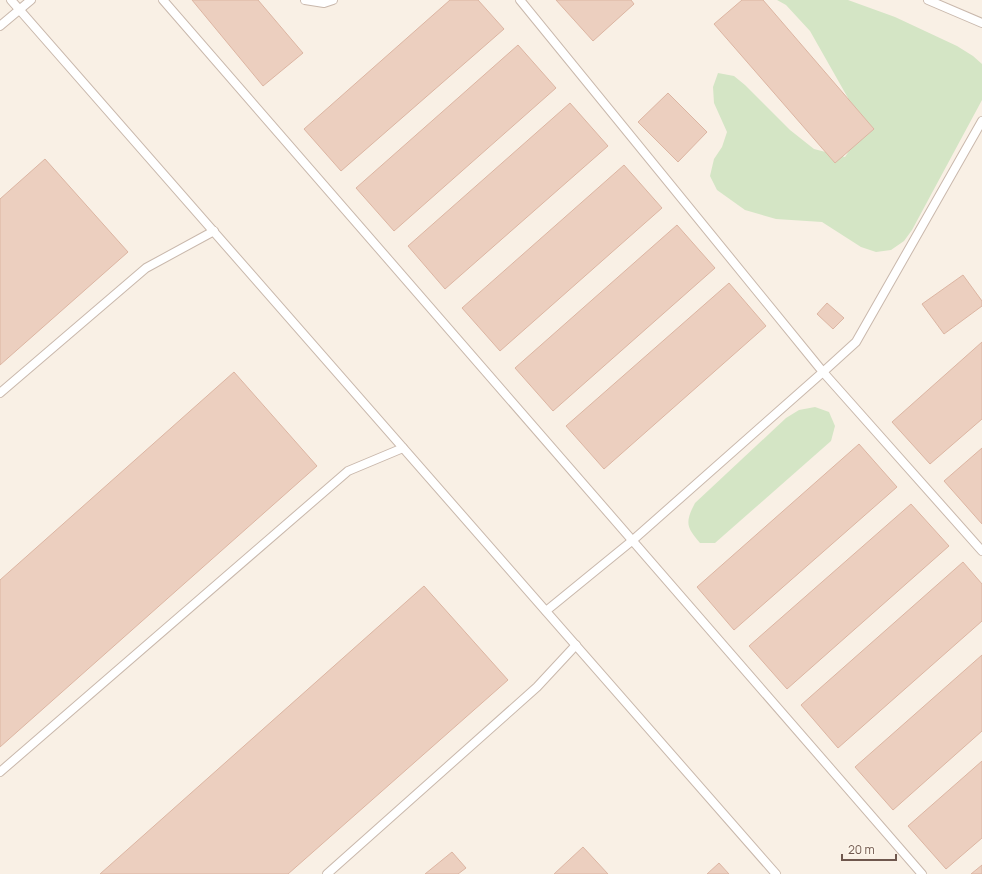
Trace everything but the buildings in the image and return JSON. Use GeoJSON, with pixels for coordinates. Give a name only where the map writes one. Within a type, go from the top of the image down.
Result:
{"type":"FeatureCollection","features":[{"type":"Feature","properties":{"kind":"lane"},"geometry":{"type":"LineString","coordinates":[[11,0],[776,874]]}},
{"type":"Feature","properties":{"kind":"lane"},"geometry":{"type":"LineString","coordinates":[[0,26],[31,0]]}},
{"type":"Feature","properties":{"kind":"lane"},"geometry":{"type":"LineString","coordinates":[[163,0],[922,874]]}},
{"type":"Feature","properties":{"kind":"lane"},"geometry":{"type":"LineString","coordinates":[[305,0],[324,3],[333,0]]}},
{"type":"Feature","properties":{"kind":"lane"},"geometry":{"type":"LineString","coordinates":[[520,0],[823,372],[982,551]]}},
{"type":"Feature","properties":{"kind":"lane"},"geometry":{"type":"LineString","coordinates":[[928,0],[982,24]]}},
{"type":"Feature","properties":{"kind":"lane"},"geometry":{"type":"LineString","coordinates":[[546,611],[633,540],[856,342],[982,120]]}},
{"type":"Feature","properties":{"kind":"lane"},"geometry":{"type":"LineString","coordinates":[[0,393],[146,268],[214,231]]}},
{"type":"Feature","properties":{"kind":"lane"},"geometry":{"type":"LineString","coordinates":[[0,772],[348,471],[404,448]]}},
{"type":"Feature","properties":{"kind":"lane"},"geometry":{"type":"LineString","coordinates":[[327,874],[537,687],[576,645]]}},
{"type":"Feature","properties":{"kind":"green space"},"geometry":{"type":"Polygon","coordinates":[[[777,0],[848,0],[895,17],[957,46],[973,56],[982,64],[982,100],[912,230],[904,241],[891,250],[876,252],[861,247],[822,222],[776,219],[745,210],[717,190],[710,176],[714,159],[722,147],[727,132],[714,103],[713,87],[718,73],[734,76],[790,130],[814,149],[845,157],[853,145],[848,98],[810,31],[786,5],[777,0]]]}},
{"type":"Feature","properties":{"kind":"green space"},"geometry":{"type":"Polygon","coordinates":[[[815,407],[829,412],[835,426],[831,441],[715,543],[700,543],[692,533],[688,524],[688,520],[695,503],[786,418],[799,410],[815,407]]]}}]}
